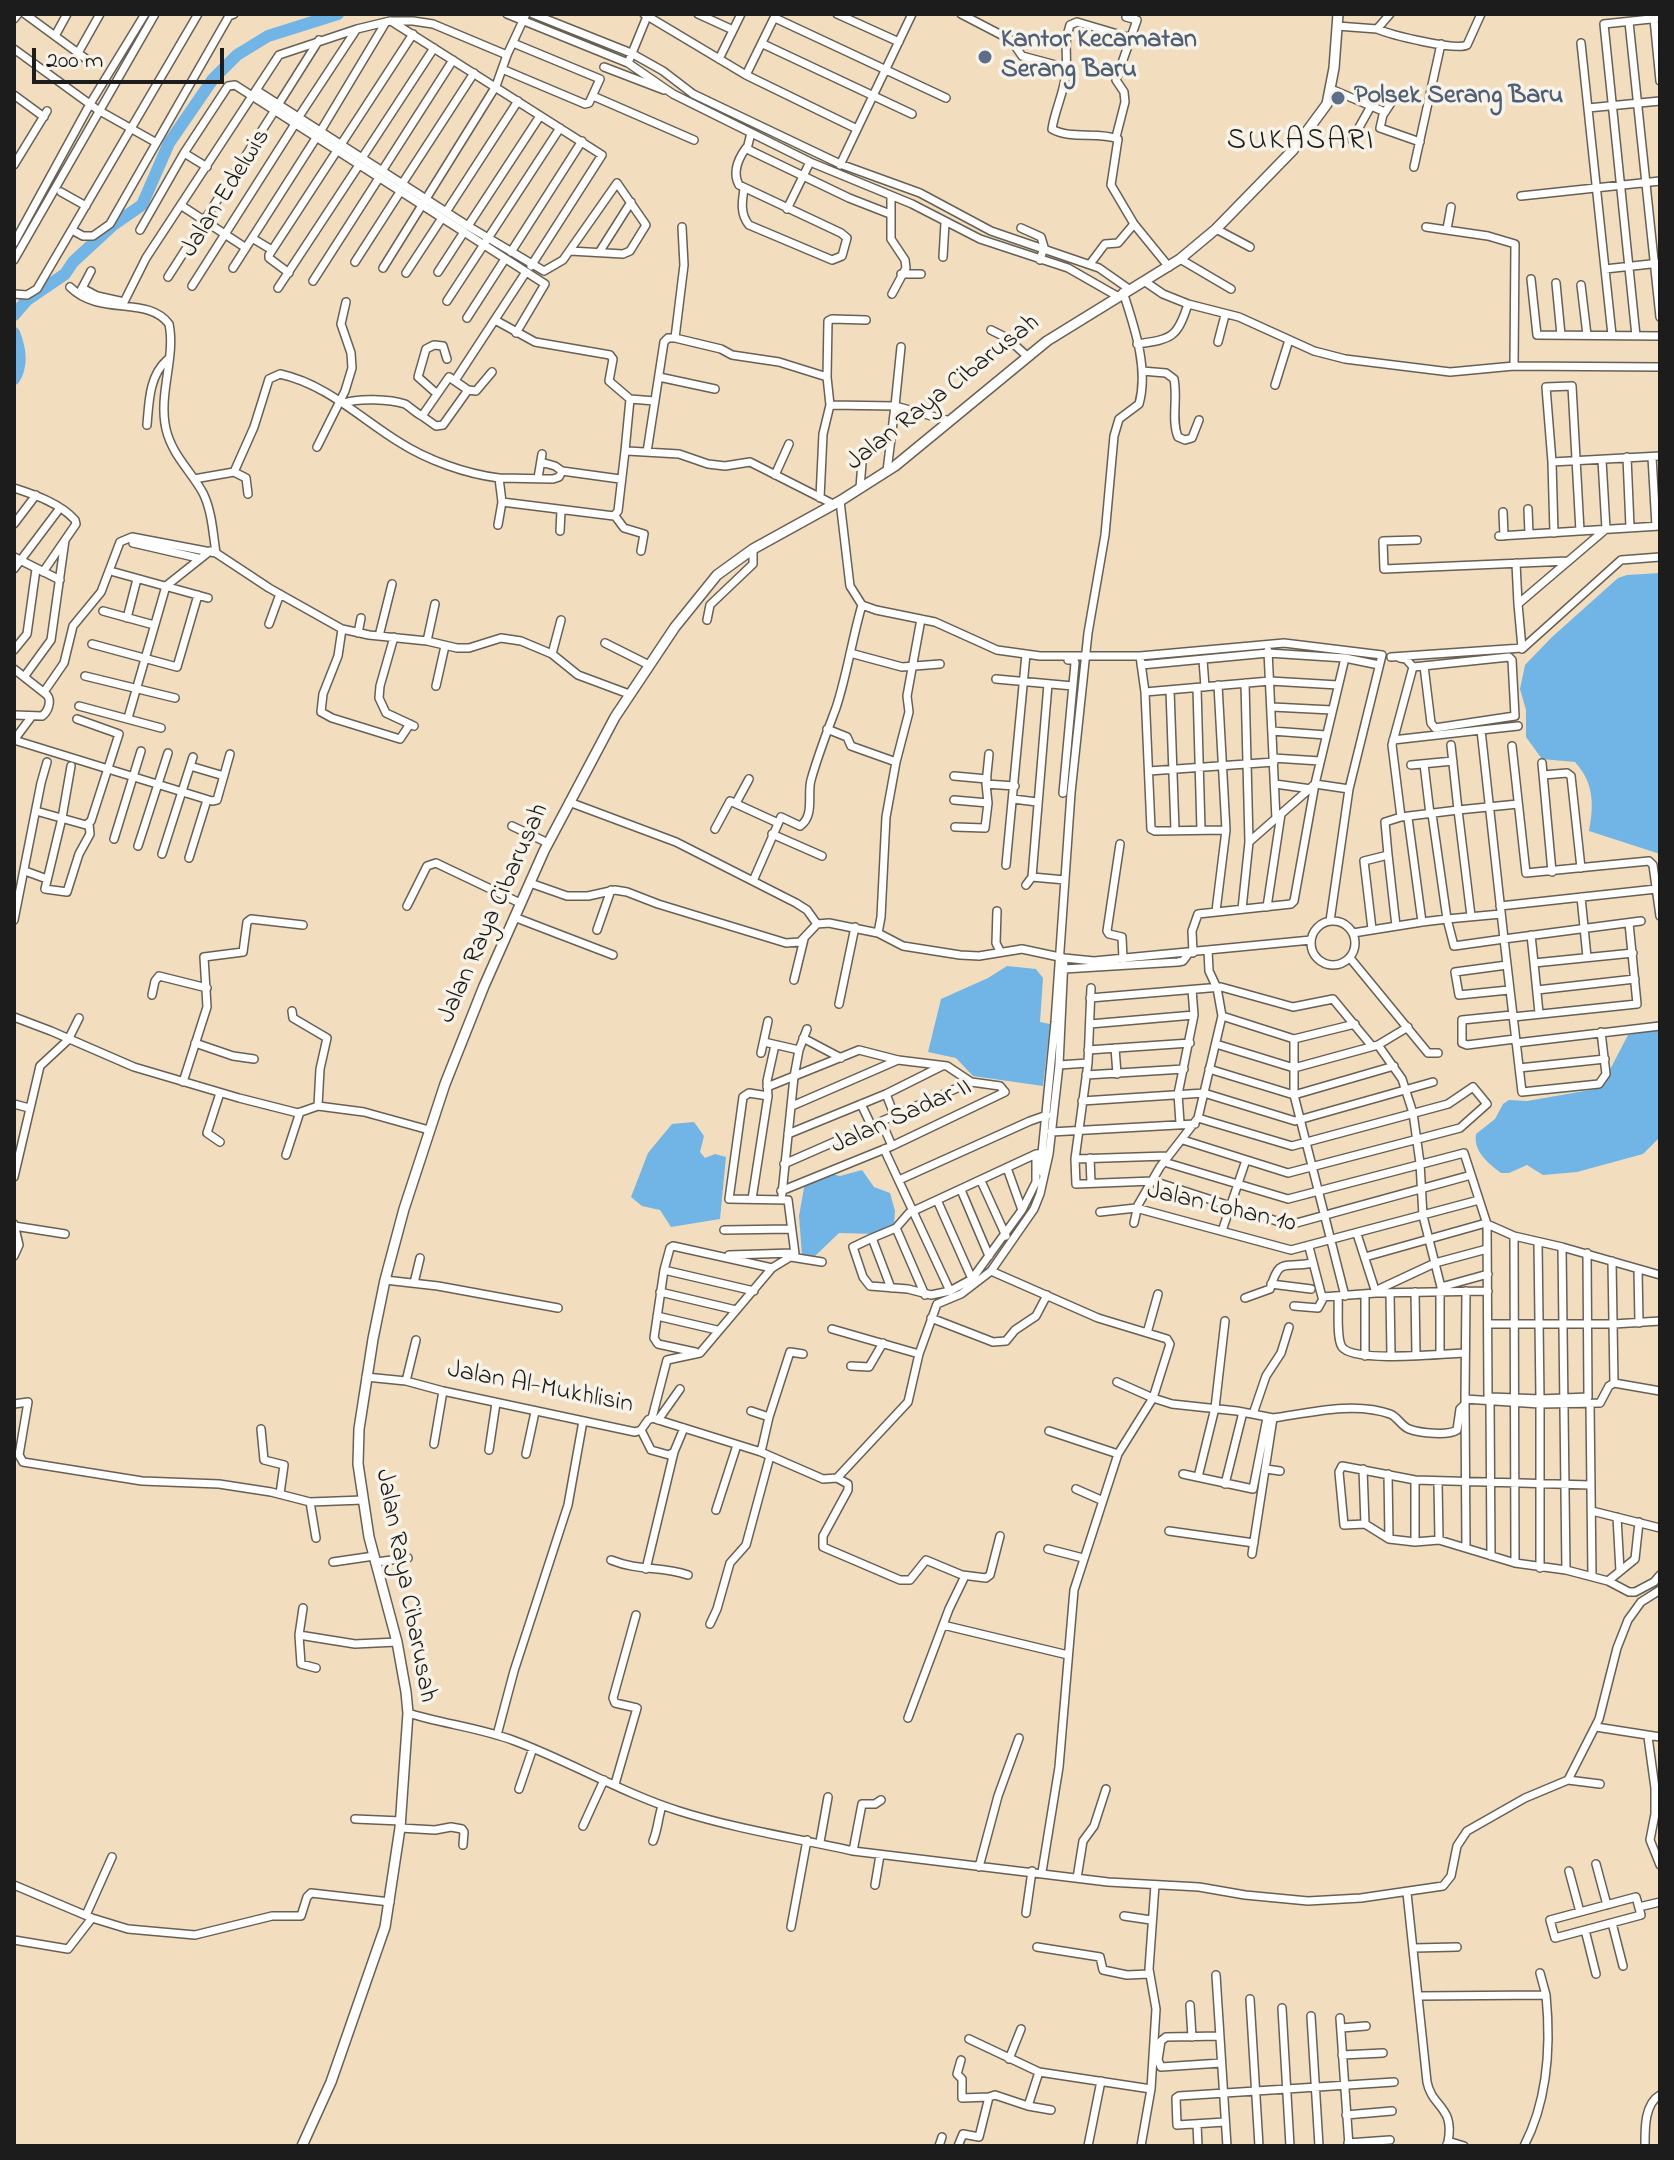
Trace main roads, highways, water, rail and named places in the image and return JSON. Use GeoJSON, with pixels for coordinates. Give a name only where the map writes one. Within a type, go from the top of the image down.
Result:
{"type":"FeatureCollection","features":[{"type":"Feature","properties":{"kind":"main road","name":"Jalan Raya Cibarusah"},"geometry":{"type":"LineString","coordinates":[[302,2146],[331,2082],[385,1927],[400,1825],[408,1713],[397,1642],[363,1500],[358,1453],[366,1377],[385,1280],[429,1130],[476,1006],[548,843],[629,694],[711,582],[728,565],[753,549],[887,471],[1054,335],[1169,267],[1216,229],[1293,150],[1324,108],[1331,89],[1338,14]]}},
{"type":"Feature","properties":{"kind":"water"},"geometry":{"type":"Polygon","coordinates":[[[1660,573],[1660,854],[1589,831],[1592,803],[1586,778],[1575,762],[1542,759],[1526,737],[1526,710],[1520,689],[1525,665],[1618,578],[1660,573]]]}},
{"type":"Feature","properties":{"kind":"water"},"geometry":{"type":"Polygon","coordinates":[[[1007,966],[1036,969],[1043,978],[1040,1022],[1050,1024],[1043,1086],[973,1076],[956,1058],[928,1052],[941,999],[1007,966]]]}},
{"type":"Feature","properties":{"kind":"water"},"geometry":{"type":"Polygon","coordinates":[[[1660,1029],[1660,1137],[1643,1154],[1577,1172],[1543,1175],[1527,1165],[1501,1173],[1482,1156],[1476,1134],[1495,1119],[1503,1104],[1509,1100],[1527,1101],[1596,1089],[1603,1083],[1628,1035],[1660,1029]]]}},
{"type":"Feature","properties":{"kind":"water"},"geometry":{"type":"Polygon","coordinates":[[[694,1122],[704,1136],[700,1152],[705,1158],[715,1154],[726,1157],[720,1219],[671,1227],[660,1210],[642,1206],[631,1197],[648,1153],[672,1124],[694,1122]]]}},
{"type":"Feature","properties":{"kind":"water"},"geometry":{"type":"Polygon","coordinates":[[[862,1170],[874,1187],[890,1193],[895,1211],[894,1224],[878,1234],[839,1233],[815,1256],[802,1255],[799,1216],[805,1182],[827,1173],[840,1176],[862,1170]]]}},
{"type":"Feature","properties":{"kind":"waterway"},"geometry":{"type":"LineString","coordinates":[[14,315],[27,300],[65,274],[73,262],[113,225],[142,205],[169,143],[213,79],[237,55],[268,36],[338,14]]}},
{"type":"Feature","properties":{"kind":"waterway"},"geometry":{"type":"LineString","coordinates":[[14,333],[20,356],[14,379]]}},
{"type":"Feature","properties":{"kind":"place","name":"Kantor Kecamatan Serang Baru"},"geometry":{"type":"Point","coordinates":[985,57]}},
{"type":"Feature","properties":{"kind":"place","name":"Polsek Serang Baru"},"geometry":{"type":"Point","coordinates":[1338,98]}},
{"type":"Feature","properties":{"kind":"district","name":"SUKASARI"},"geometry":{"type":"Point","coordinates":[1301,143]}}]}
